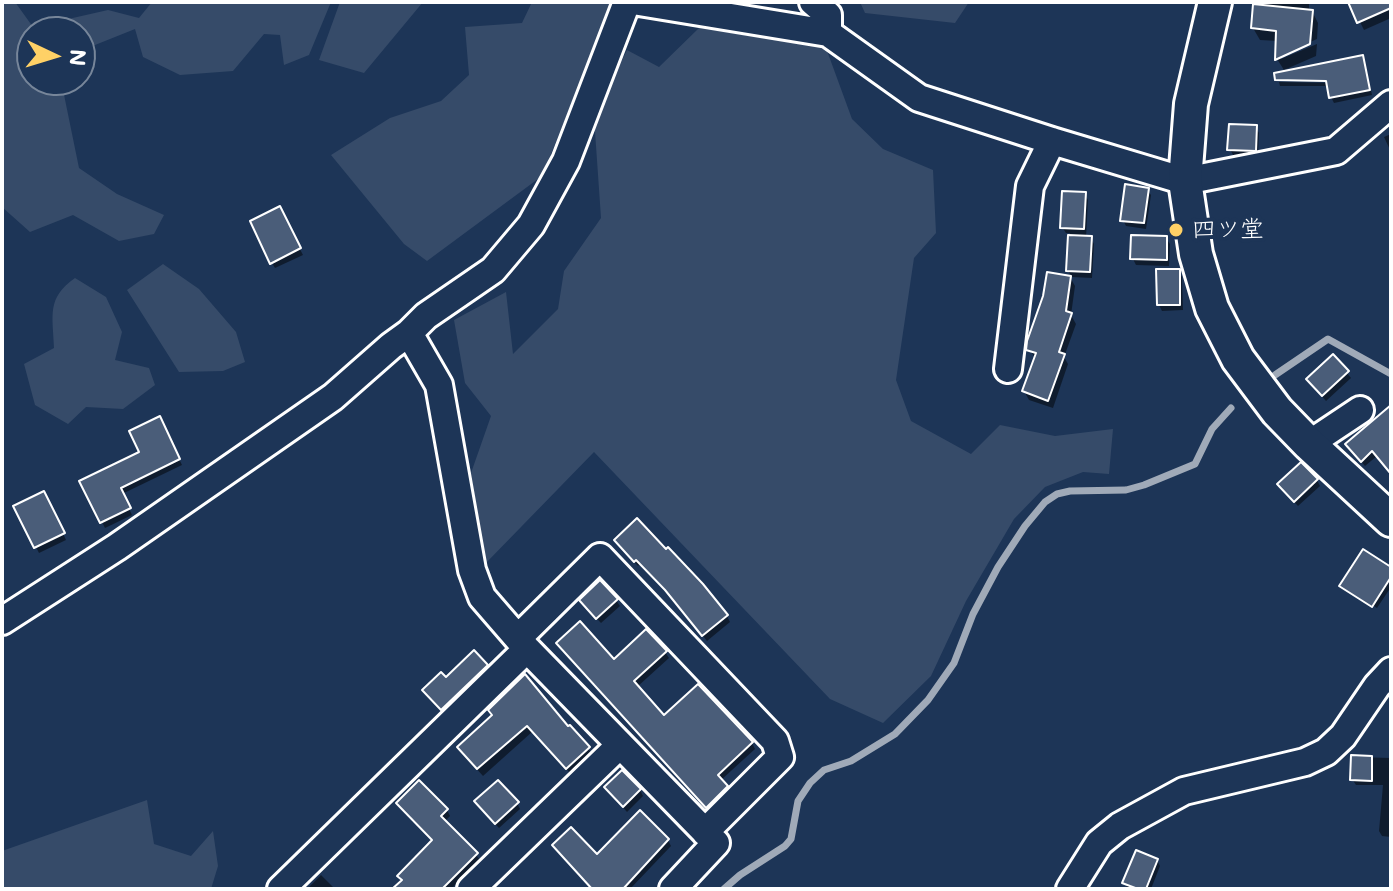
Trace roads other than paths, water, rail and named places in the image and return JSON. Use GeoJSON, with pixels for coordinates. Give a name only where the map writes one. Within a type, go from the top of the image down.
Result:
{"type":"FeatureCollection","features":[{"type":"Feature","properties":{"kind":"street"},"geometry":{"type":"LineString","coordinates":[[2,621],[117,547],[333,397],[426,316],[493,270],[531,225],[566,161],[627,2]]}},
{"type":"Feature","properties":{"kind":"street"},"geometry":{"type":"LineString","coordinates":[[639,2],[828,33],[919,98],[1185,181],[1336,151],[1391,104]]}},
{"type":"Feature","properties":{"kind":"street"},"geometry":{"type":"LineString","coordinates":[[813,2],[828,15],[828,33]]}},
{"type":"Feature","properties":{"kind":"street"},"geometry":{"type":"LineString","coordinates":[[1215,2],[1191,104],[1185,181],[1196,254],[1212,308],[1238,359],[1277,411],[1390,519]]}},
{"type":"Feature","properties":{"kind":"street"},"geometry":{"type":"LineString","coordinates":[[1008,369],[1030,186],[1052,141]]}},
{"type":"Feature","properties":{"kind":"street"},"geometry":{"type":"LineString","coordinates":[[409,333],[439,385],[472,570],[482,597],[522,644],[716,843],[673,889]]}},
{"type":"Feature","properties":{"kind":"street"},"geometry":{"type":"LineString","coordinates":[[1309,444],[1360,410]]}},
{"type":"Feature","properties":{"kind":"street"},"geometry":{"type":"LineString","coordinates":[[281,889],[522,644],[600,557],[775,741],[780,757],[705,832]]}},
{"type":"Feature","properties":{"kind":"street"},"geometry":{"type":"LineString","coordinates":[[1070,889],[1099,843],[1120,826],[1184,791],[1305,762],[1326,752],[1343,736],[1391,671]]}},
{"type":"Feature","properties":{"kind":"street"},"geometry":{"type":"LineString","coordinates":[[471,889],[620,745]]}},
{"type":"Feature","properties":{"kind":"waterway"},"geometry":{"type":"LineString","coordinates":[[1275,375],[1328,339],[1391,374]]}},
{"type":"Feature","properties":{"kind":"waterway"},"geometry":{"type":"LineString","coordinates":[[724,889],[791,839],[798,801],[824,770],[851,761],[895,734],[928,700],[954,663],[973,614],[998,567],[1045,502],[1057,494],[1070,491],[1126,490],[1195,464],[1212,429],[1231,408]]}},
{"type":"Feature","properties":{"kind":"place","name":"四ツ堂"},"geometry":{"type":"Point","coordinates":[1176,230]}}]}
